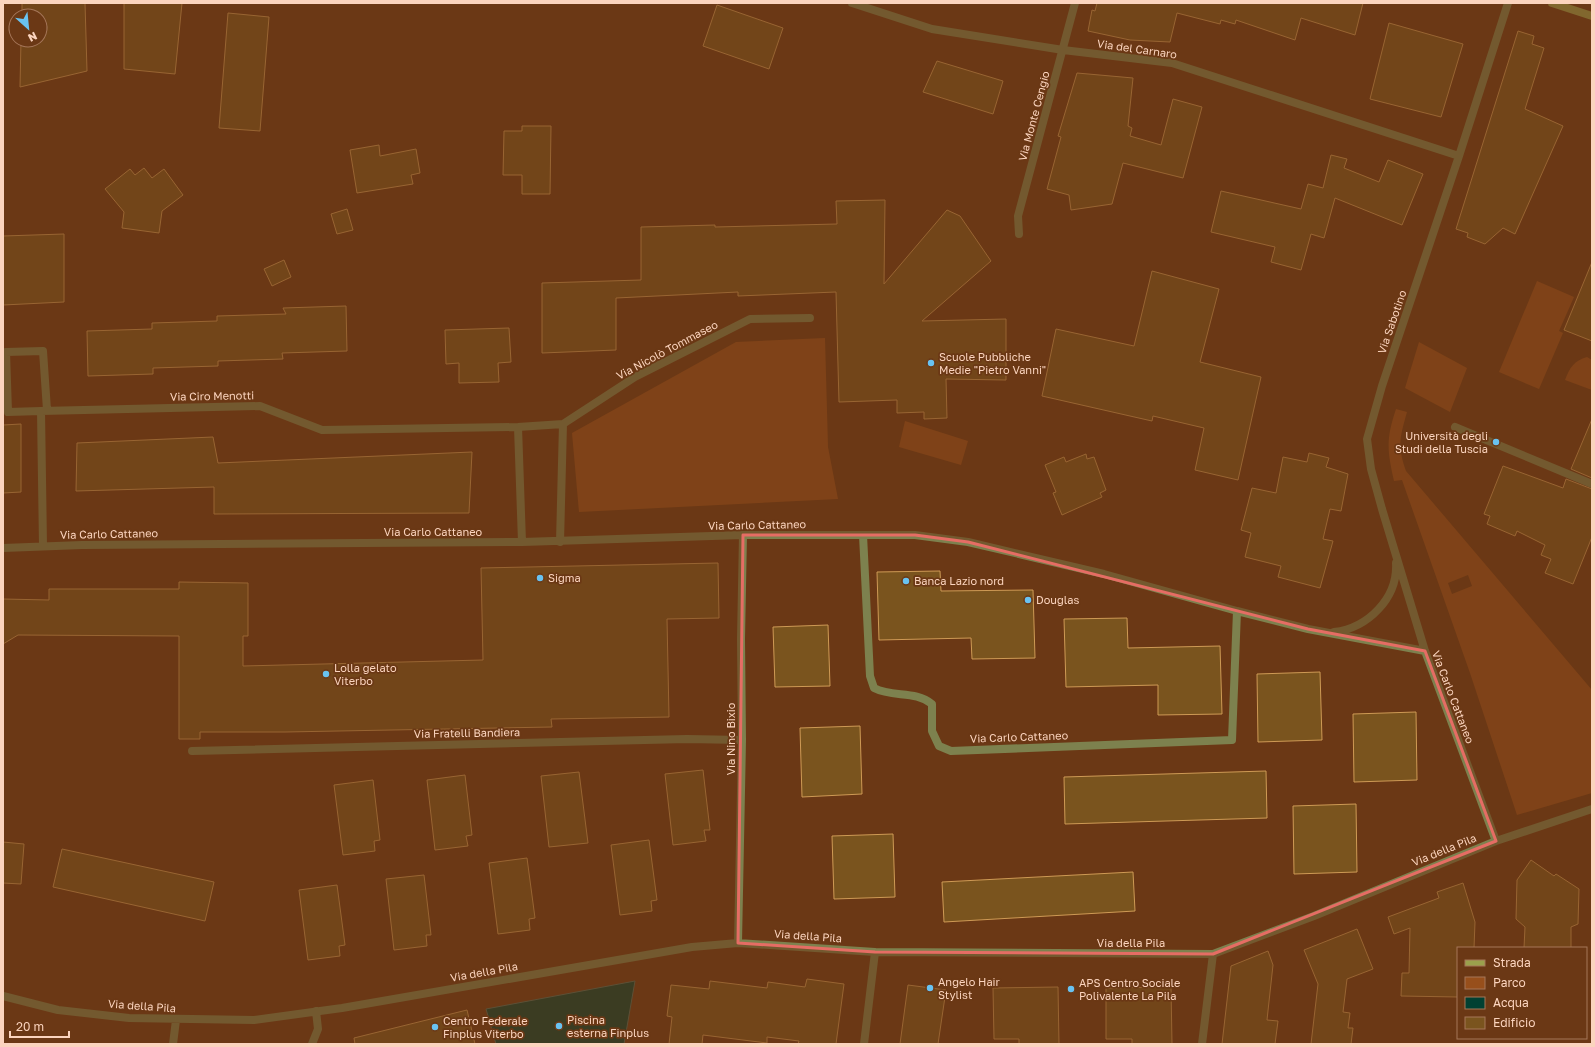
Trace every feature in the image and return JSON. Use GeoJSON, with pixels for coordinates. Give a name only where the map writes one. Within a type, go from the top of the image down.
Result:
{"type":"FeatureCollection","features":[{"type":"Feature","properties":{"kind":"main road"},"geometry":{"type":"LineString","coordinates":[[1552,3],[1592,16]]}},
{"type":"Feature","properties":{"kind":"street","name":"Via del Carnaro"},"geometry":{"type":"LineString","coordinates":[[852,3],[932,29],[1063,50],[1172,63],[1460,156]]}},
{"type":"Feature","properties":{"kind":"street","name":"Via Monte Cengio"},"geometry":{"type":"LineString","coordinates":[[1018,234],[1018,216],[1075,3]]}},
{"type":"Feature","properties":{"kind":"street","name":"Via Sabotino"},"geometry":{"type":"LineString","coordinates":[[1425,651],[1371,468],[1367,439],[1382,386],[1460,156],[1508,3]]}},
{"type":"Feature","properties":{"kind":"street","name":"Via Nicolò Tommaseo"},"geometry":{"type":"LineString","coordinates":[[563,424],[635,377],[750,319],[810,318]]}},
{"type":"Feature","properties":{"kind":"street","name":"Via Ciro Menotti"},"geometry":{"type":"LineString","coordinates":[[44,411],[43,351],[6,352],[8,412],[260,406],[322,430],[518,427],[563,424]]}},
{"type":"Feature","properties":{"kind":"street"},"geometry":{"type":"LineString","coordinates":[[43,546],[44,411]]}},
{"type":"Feature","properties":{"kind":"street"},"geometry":{"type":"LineString","coordinates":[[560,542],[563,424]]}},
{"type":"Feature","properties":{"kind":"street"},"geometry":{"type":"LineString","coordinates":[[518,427],[522,542]]}},
{"type":"Feature","properties":{"kind":"street"},"geometry":{"type":"LineString","coordinates":[[1456,427],[1592,484]]}},
{"type":"Feature","properties":{"kind":"street","name":"Via Carlo Cattaneo"},"geometry":{"type":"LineString","coordinates":[[3,548],[43,546],[560,542],[743,536],[863,535],[915,536],[968,542],[1104,574],[1237,611],[1329,633],[1425,651],[1496,841]]}},
{"type":"Feature","properties":{"kind":"street","name":"Via Carlo Cattaneo"},"geometry":{"type":"LineString","coordinates":[[863,535],[870,676],[874,688],[883,692],[923,697],[932,704],[932,732],[939,746],[951,751],[1232,740],[1237,611]]}},
{"type":"Feature","properties":{"kind":"street","name":"Via Nino Bixio"},"geometry":{"type":"LineString","coordinates":[[738,943],[742,740],[741,639],[743,536]]}},
{"type":"Feature","properties":{"kind":"street"},"geometry":{"type":"LineString","coordinates":[[1329,633],[1353,628],[1364,622],[1382,605],[1390,594],[1394,581],[1397,567],[1396,554]]}},
{"type":"Feature","properties":{"kind":"street","name":"Via Fratelli Bandiera"},"geometry":{"type":"LineString","coordinates":[[192,751],[687,739],[742,740]]}},
{"type":"Feature","properties":{"kind":"street","name":"Via della Pila"},"geometry":{"type":"LineString","coordinates":[[3,996],[58,1010],[129,1018],[176,1020],[254,1020],[316,1012],[692,947],[738,943],[875,952],[1213,954],[1314,916],[1496,841],[1592,809]]}},
{"type":"Feature","properties":{"kind":"street"},"geometry":{"type":"LineString","coordinates":[[864,1044],[875,952]]}},
{"type":"Feature","properties":{"kind":"street"},"geometry":{"type":"LineString","coordinates":[[1202,1044],[1213,954]]}},
{"type":"Feature","properties":{"kind":"street"},"geometry":{"type":"LineString","coordinates":[[312,1044],[318,1029],[316,1012]]}},
{"type":"Feature","properties":{"kind":"street"},"geometry":{"type":"LineString","coordinates":[[173,1044],[176,1020]]}},
{"type":"Feature","properties":{"kind":"highlighted area"},"geometry":{"type":"Polygon","coordinates":[[[743,535],[915,535],[968,542],[1308,629],[1425,651],[1496,841],[1213,954],[875,952],[738,943],[743,535]]]}},
{"type":"Feature","properties":{"kind":"green space"},"geometry":{"type":"Polygon","coordinates":[[[1537,281],[1574,297],[1559,331],[1563,333],[1539,389],[1499,372],[1537,281]]]}},
{"type":"Feature","properties":{"kind":"green space"},"geometry":{"type":"Polygon","coordinates":[[[825,338],[828,447],[838,499],[579,512],[572,433],[736,342],[825,338]]]}},
{"type":"Feature","properties":{"kind":"green space"},"geometry":{"type":"Polygon","coordinates":[[[1419,342],[1467,368],[1450,412],[1405,388],[1419,342]]]}},
{"type":"Feature","properties":{"kind":"green space"},"geometry":{"type":"Polygon","coordinates":[[[1587,357],[1592,360],[1592,390],[1565,380],[1573,365],[1579,360],[1587,357]]]}},
{"type":"Feature","properties":{"kind":"green space"},"geometry":{"type":"Polygon","coordinates":[[[1396,409],[1407,412],[1400,442],[1401,455],[1406,471],[1592,690],[1592,793],[1517,815],[1470,673],[1402,480],[1394,481],[1389,453],[1389,437],[1396,409]],[[1468,575],[1448,583],[1452,594],[1472,586],[1468,575]]]}},
{"type":"Feature","properties":{"kind":"green space"},"geometry":{"type":"Polygon","coordinates":[[[905,421],[968,441],[961,465],[899,447],[905,421]]]}},
{"type":"Feature","properties":{"kind":"water","name":"Piscina esterna Finplus"},"geometry":{"type":"Polygon","coordinates":[[[635,981],[624,1044],[496,1044],[486,1009],[635,981]]]}},
{"type":"Feature","properties":{"kind":"building"},"geometry":{"type":"Polygon","coordinates":[[[22,3],[85,3],[87,71],[20,87],[21,48],[48,48],[48,8],[22,8],[22,3]]]}},
{"type":"Feature","properties":{"kind":"building"},"geometry":{"type":"Polygon","coordinates":[[[124,3],[182,3],[175,74],[124,69],[124,3]]]}},
{"type":"Feature","properties":{"kind":"building"},"geometry":{"type":"Polygon","coordinates":[[[1097,3],[1363,3],[1355,35],[1301,18],[1295,40],[1236,20],[1235,24],[1221,20],[1220,24],[1177,13],[1170,42],[1130,40],[1088,31],[1092,10],[1095,11],[1097,3]]]}},
{"type":"Feature","properties":{"kind":"building"},"geometry":{"type":"Polygon","coordinates":[[[717,5],[783,28],[769,69],[703,46],[717,5]]]}},
{"type":"Feature","properties":{"kind":"building"},"geometry":{"type":"Polygon","coordinates":[[[228,13],[269,17],[260,131],[219,128],[228,13]]]}},
{"type":"Feature","properties":{"kind":"building"},"geometry":{"type":"Polygon","coordinates":[[[1389,23],[1463,44],[1441,117],[1370,99],[1389,23]]]}},
{"type":"Feature","properties":{"kind":"building"},"geometry":{"type":"Polygon","coordinates":[[[1518,31],[1534,36],[1532,44],[1544,48],[1525,109],[1563,126],[1515,234],[1503,228],[1485,244],[1467,237],[1468,233],[1456,229],[1518,31]]]}},
{"type":"Feature","properties":{"kind":"building"},"geometry":{"type":"Polygon","coordinates":[[[937,61],[1003,81],[993,114],[923,92],[937,61]]]}},
{"type":"Feature","properties":{"kind":"building"},"geometry":{"type":"Polygon","coordinates":[[[1077,73],[1133,78],[1128,126],[1132,128],[1130,136],[1161,145],[1173,99],[1202,107],[1183,178],[1123,163],[1112,204],[1071,210],[1069,195],[1047,189],[1061,137],[1058,136],[1077,73]]]}},
{"type":"Feature","properties":{"kind":"building"},"geometry":{"type":"Polygon","coordinates":[[[522,126],[551,126],[550,194],[522,194],[522,175],[503,175],[504,131],[522,131],[522,126]]]}},
{"type":"Feature","properties":{"kind":"building"},"geometry":{"type":"Polygon","coordinates":[[[379,145],[380,156],[416,149],[420,173],[411,175],[413,184],[357,193],[350,150],[379,145]]]}},
{"type":"Feature","properties":{"kind":"building"},"geometry":{"type":"Polygon","coordinates":[[[1331,155],[1347,159],[1344,168],[1379,182],[1388,160],[1423,174],[1402,225],[1335,198],[1324,238],[1311,234],[1301,270],[1271,262],[1275,247],[1211,232],[1221,191],[1301,209],[1308,184],[1323,188],[1331,155]]]}},
{"type":"Feature","properties":{"kind":"building"},"geometry":{"type":"Polygon","coordinates":[[[144,168],[152,178],[164,169],[183,195],[162,211],[159,233],[122,228],[124,212],[105,189],[130,169],[135,175],[144,168]]]}},
{"type":"Feature","properties":{"kind":"building"},"geometry":{"type":"Polygon","coordinates":[[[885,200],[884,284],[947,210],[960,216],[991,261],[922,321],[1006,319],[1006,380],[946,379],[947,418],[924,419],[924,412],[897,413],[897,400],[839,402],[836,292],[738,296],[738,292],[616,298],[616,350],[542,353],[542,283],[641,280],[641,227],[837,224],[836,201],[885,200]]]}},
{"type":"Feature","properties":{"kind":"building"},"geometry":{"type":"Polygon","coordinates":[[[347,209],[353,230],[337,234],[331,214],[347,209]]]}},
{"type":"Feature","properties":{"kind":"building"},"geometry":{"type":"Polygon","coordinates":[[[64,234],[64,302],[3,305],[3,236],[64,234]]]}},
{"type":"Feature","properties":{"kind":"building"},"geometry":{"type":"Polygon","coordinates":[[[284,260],[291,277],[272,286],[264,269],[284,260]]]}},
{"type":"Feature","properties":{"kind":"building"},"geometry":{"type":"Polygon","coordinates":[[[1592,262],[1592,341],[1564,330],[1592,262]]]}},
{"type":"Feature","properties":{"kind":"building"},"geometry":{"type":"Polygon","coordinates":[[[1152,271],[1219,289],[1200,362],[1261,377],[1238,480],[1195,470],[1204,428],[1153,416],[1152,421],[1042,396],[1056,329],[1134,346],[1152,271]]]}},
{"type":"Feature","properties":{"kind":"building"},"geometry":{"type":"Polygon","coordinates":[[[346,306],[347,351],[282,353],[283,359],[218,361],[218,366],[153,368],[153,374],[88,376],[87,331],[152,329],[152,323],[217,321],[217,316],[286,314],[283,308],[346,306]]]}},
{"type":"Feature","properties":{"kind":"building"},"geometry":{"type":"Polygon","coordinates":[[[509,328],[511,362],[498,363],[499,382],[459,383],[459,363],[446,364],[445,330],[509,328]]]}},
{"type":"Feature","properties":{"kind":"building"},"geometry":{"type":"Polygon","coordinates":[[[1592,419],[1592,478],[1571,469],[1592,419]]]}},
{"type":"Feature","properties":{"kind":"building"},"geometry":{"type":"Polygon","coordinates":[[[21,424],[21,492],[3,493],[3,425],[21,424]]]}},
{"type":"Feature","properties":{"kind":"building"},"geometry":{"type":"Polygon","coordinates":[[[213,437],[218,463],[472,452],[469,513],[214,514],[214,487],[76,491],[77,443],[213,437]]]}},
{"type":"Feature","properties":{"kind":"building"},"geometry":{"type":"Polygon","coordinates":[[[1309,453],[1329,458],[1326,467],[1348,474],[1341,511],[1330,509],[1323,539],[1333,541],[1320,588],[1278,577],[1281,566],[1245,557],[1251,533],[1241,530],[1252,488],[1276,493],[1283,457],[1307,462],[1309,453]]]}},
{"type":"Feature","properties":{"kind":"building"},"geometry":{"type":"Polygon","coordinates":[[[1086,454],[1087,459],[1094,457],[1106,490],[1100,493],[1102,497],[1062,515],[1053,493],[1056,492],[1045,465],[1064,457],[1066,462],[1086,454]]]}},
{"type":"Feature","properties":{"kind":"building"},"geometry":{"type":"Polygon","coordinates":[[[1503,466],[1563,488],[1566,479],[1592,489],[1592,537],[1573,584],[1545,573],[1551,559],[1541,555],[1545,545],[1517,531],[1515,536],[1487,524],[1490,516],[1484,514],[1503,466]]]}},
{"type":"Feature","properties":{"kind":"building"},"geometry":{"type":"Polygon","coordinates":[[[718,563],[719,618],[667,619],[669,717],[551,719],[552,727],[285,732],[200,732],[200,739],[179,739],[179,636],[18,635],[3,644],[3,599],[49,600],[49,589],[179,589],[179,582],[248,583],[248,636],[243,636],[243,666],[483,660],[481,568],[718,563]]]}},
{"type":"Feature","properties":{"kind":"building"},"geometry":{"type":"Polygon","coordinates":[[[940,571],[941,591],[1033,590],[1035,658],[972,659],[971,638],[879,640],[877,572],[940,571]]]}},
{"type":"Feature","properties":{"kind":"building"},"geometry":{"type":"Polygon","coordinates":[[[1127,618],[1128,648],[1220,646],[1222,714],[1158,715],[1158,685],[1066,687],[1064,619],[1127,618]]]}},
{"type":"Feature","properties":{"kind":"building"},"geometry":{"type":"Polygon","coordinates":[[[828,625],[830,686],[775,687],[773,627],[828,625]]]}},
{"type":"Feature","properties":{"kind":"building"},"geometry":{"type":"Polygon","coordinates":[[[1320,672],[1322,740],[1258,742],[1257,674],[1320,672]]]}},
{"type":"Feature","properties":{"kind":"building"},"geometry":{"type":"Polygon","coordinates":[[[1416,712],[1417,780],[1354,782],[1353,714],[1416,712]]]}},
{"type":"Feature","properties":{"kind":"building"},"geometry":{"type":"Polygon","coordinates":[[[860,726],[862,794],[802,797],[800,728],[860,726]]]}},
{"type":"Feature","properties":{"kind":"building"},"geometry":{"type":"Polygon","coordinates":[[[703,770],[710,830],[704,830],[706,841],[673,845],[665,774],[703,770]]]}},
{"type":"Feature","properties":{"kind":"building"},"geometry":{"type":"Polygon","coordinates":[[[1266,771],[1267,818],[1065,824],[1064,777],[1266,771]]]}},
{"type":"Feature","properties":{"kind":"building"},"geometry":{"type":"Polygon","coordinates":[[[579,772],[588,843],[549,847],[541,776],[579,772]]]}},
{"type":"Feature","properties":{"kind":"building"},"geometry":{"type":"Polygon","coordinates":[[[465,775],[472,835],[466,836],[468,846],[435,850],[427,780],[465,775]]]}},
{"type":"Feature","properties":{"kind":"building"},"geometry":{"type":"Polygon","coordinates":[[[373,780],[380,840],[374,841],[375,851],[343,855],[334,785],[373,780]]]}},
{"type":"Feature","properties":{"kind":"building"},"geometry":{"type":"Polygon","coordinates":[[[1356,804],[1357,872],[1294,874],[1293,806],[1356,804]]]}},
{"type":"Feature","properties":{"kind":"building"},"geometry":{"type":"Polygon","coordinates":[[[893,834],[895,897],[834,899],[832,836],[893,834]]]}},
{"type":"Feature","properties":{"kind":"building"},"geometry":{"type":"Polygon","coordinates":[[[649,840],[657,900],[651,901],[652,911],[620,915],[611,845],[649,840]]]}},
{"type":"Feature","properties":{"kind":"building"},"geometry":{"type":"Polygon","coordinates":[[[3,842],[24,844],[21,884],[3,883],[3,842]]]}},
{"type":"Feature","properties":{"kind":"building"},"geometry":{"type":"Polygon","coordinates":[[[62,849],[214,882],[205,921],[53,887],[62,849]]]}},
{"type":"Feature","properties":{"kind":"building"},"geometry":{"type":"Polygon","coordinates":[[[527,858],[535,918],[529,919],[530,930],[498,934],[489,863],[527,858]]]}},
{"type":"Feature","properties":{"kind":"building"},"geometry":{"type":"Polygon","coordinates":[[[1531,860],[1554,876],[1556,874],[1579,889],[1578,924],[1571,927],[1571,947],[1524,947],[1525,927],[1516,919],[1517,880],[1531,860]]]}},
{"type":"Feature","properties":{"kind":"building"},"geometry":{"type":"Polygon","coordinates":[[[1133,872],[1135,911],[944,922],[942,882],[1133,872]]]}},
{"type":"Feature","properties":{"kind":"building"},"geometry":{"type":"Polygon","coordinates":[[[424,875],[431,935],[426,935],[427,946],[394,950],[386,879],[424,875]]]}},
{"type":"Feature","properties":{"kind":"building"},"geometry":{"type":"Polygon","coordinates":[[[1463,883],[1475,922],[1474,947],[1457,947],[1457,997],[1401,996],[1402,973],[1409,973],[1410,928],[1394,934],[1388,917],[1439,898],[1437,892],[1463,883]]]}},
{"type":"Feature","properties":{"kind":"building"},"geometry":{"type":"Polygon","coordinates":[[[337,885],[345,945],[339,946],[340,956],[308,960],[299,890],[337,885]]]}},
{"type":"Feature","properties":{"kind":"building"},"geometry":{"type":"Polygon","coordinates":[[[1357,929],[1373,969],[1347,979],[1343,1012],[1350,1013],[1348,1028],[1353,1028],[1351,1044],[1311,1044],[1318,984],[1304,950],[1357,929]]]}},
{"type":"Feature","properties":{"kind":"building"},"geometry":{"type":"Polygon","coordinates":[[[1268,951],[1273,965],[1267,1020],[1278,1021],[1275,1044],[1222,1044],[1231,966],[1268,951]]]}},
{"type":"Feature","properties":{"kind":"building"},"geometry":{"type":"Polygon","coordinates":[[[807,979],[844,984],[836,1044],[798,1044],[799,1041],[767,1037],[767,1043],[703,1035],[702,1044],[669,1044],[672,1017],[667,1016],[671,985],[709,989],[710,981],[767,988],[768,982],[805,987],[807,979]]]}},
{"type":"Feature","properties":{"kind":"building"},"geometry":{"type":"Polygon","coordinates":[[[908,985],[946,990],[938,1044],[900,1044],[908,985]]]}},
{"type":"Feature","properties":{"kind":"building"},"geometry":{"type":"Polygon","coordinates":[[[1058,987],[1059,1044],[1019,1044],[1019,1039],[994,1039],[993,988],[1058,987]]]}},
{"type":"Feature","properties":{"kind":"building"},"geometry":{"type":"Polygon","coordinates":[[[1171,987],[1172,1044],[1132,1044],[1132,1039],[1106,1039],[1106,988],[1171,987]]]}},
{"type":"Feature","properties":{"kind":"building","name":"Centro Federale Finplus Viterbo"},"geometry":{"type":"Polygon","coordinates":[[[467,1010],[475,1044],[355,1044],[354,1038],[467,1010]]]}},
{"type":"Feature","properties":{"kind":"place","name":"Scuole Pubbliche Medie \"Pietro Vanni\""},"geometry":{"type":"Point","coordinates":[931,363]}},
{"type":"Feature","properties":{"kind":"place","name":"Università degli Studi della Tuscia"},"geometry":{"type":"Point","coordinates":[1496,442]}},
{"type":"Feature","properties":{"kind":"place","name":"Sigma"},"geometry":{"type":"Point","coordinates":[540,578]}},
{"type":"Feature","properties":{"kind":"place","name":"Banca Lazio nord"},"geometry":{"type":"Point","coordinates":[906,581]}},
{"type":"Feature","properties":{"kind":"place","name":"Douglas"},"geometry":{"type":"Point","coordinates":[1028,600]}},
{"type":"Feature","properties":{"kind":"place","name":"Lolla gelato Viterbo"},"geometry":{"type":"Point","coordinates":[326,674]}},
{"type":"Feature","properties":{"kind":"place","name":"Angelo Hair Stylist"},"geometry":{"type":"Point","coordinates":[930,988]}},
{"type":"Feature","properties":{"kind":"place","name":"APS Centro Sociale Polivalente La Pila"},"geometry":{"type":"Point","coordinates":[1071,989]}},
{"type":"Feature","properties":{"kind":"place","name":"Piscina esterna Finplus"},"geometry":{"type":"Point","coordinates":[559,1026]}},
{"type":"Feature","properties":{"kind":"place","name":"Centro Federale Finplus Viterbo"},"geometry":{"type":"Point","coordinates":[435,1027]}}]}
